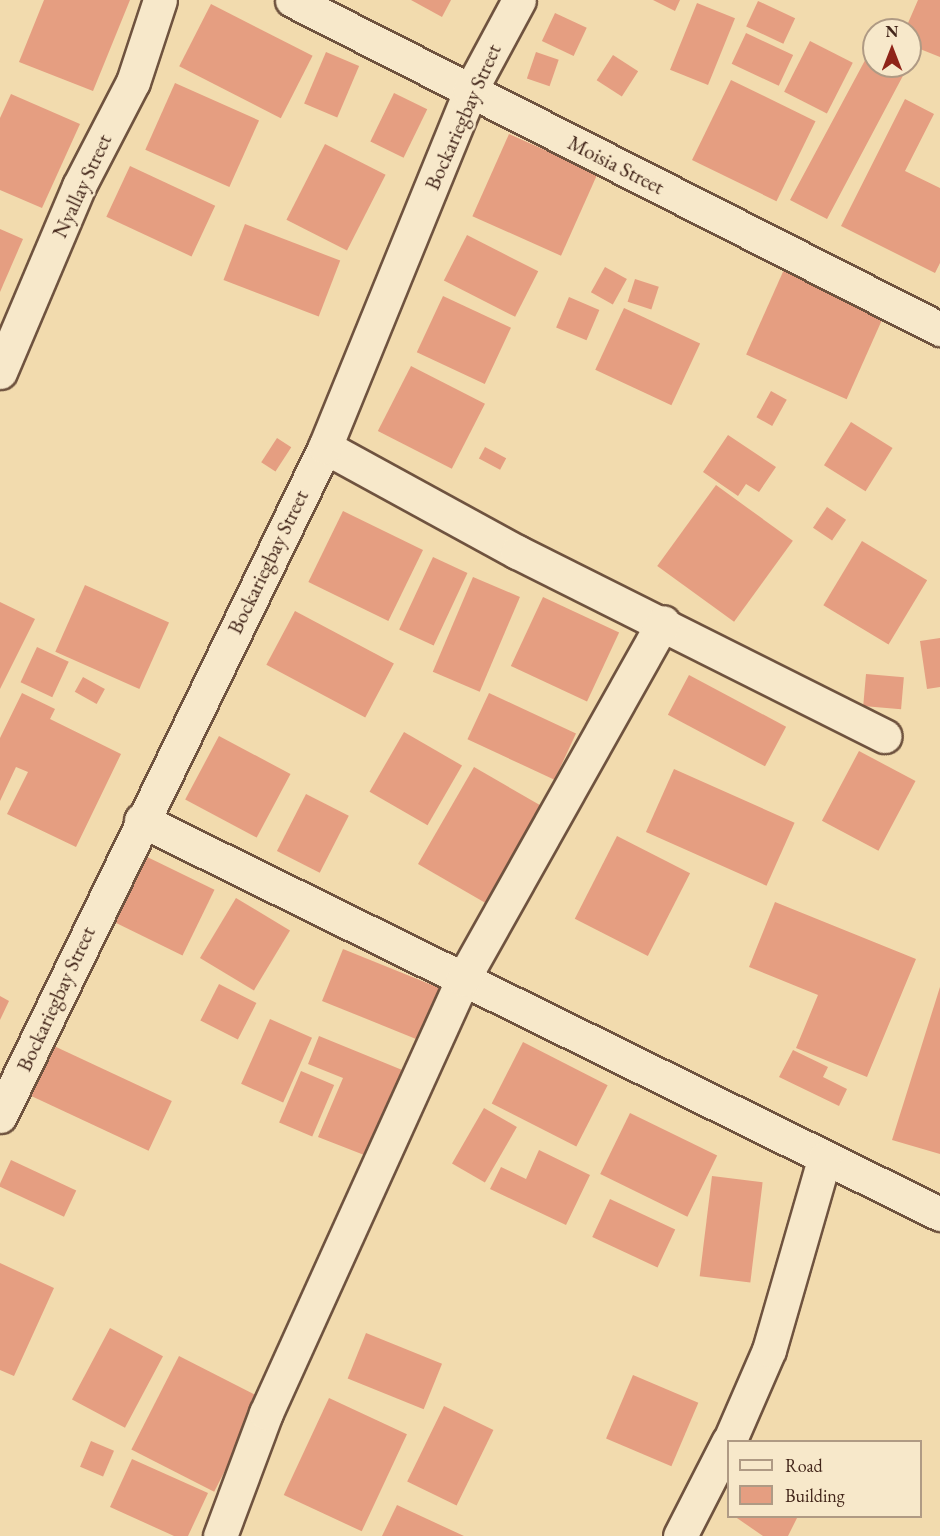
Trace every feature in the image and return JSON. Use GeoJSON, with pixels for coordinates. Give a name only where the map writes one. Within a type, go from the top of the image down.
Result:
{"type":"FeatureCollection","features":[{"type":"Feature","properties":{"kind":"street","name":"Nyallay Street"},"geometry":{"type":"LineString","coordinates":[[0,372],[79,186],[133,82],[160,0]]}},
{"type":"Feature","properties":{"kind":"street","name":"Moisia Street"},"geometry":{"type":"LineString","coordinates":[[292,0],[940,329]]}},
{"type":"Feature","properties":{"kind":"street","name":"Bockariegbay Street"},"geometry":{"type":"LineString","coordinates":[[0,1116],[141,820],[325,447],[470,92],[519,0]]}},
{"type":"Feature","properties":{"kind":"street"},"geometry":{"type":"LineString","coordinates":[[325,447],[517,552],[663,622],[884,736]]}},
{"type":"Feature","properties":{"kind":"street"},"geometry":{"type":"LineString","coordinates":[[220,1536],[266,1413],[463,979],[663,622]]}},
{"type":"Feature","properties":{"kind":"street"},"geometry":{"type":"LineString","coordinates":[[141,820],[824,1159],[940,1214]]}},
{"type":"Feature","properties":{"kind":"street"},"geometry":{"type":"LineString","coordinates":[[730,1440],[769,1350],[824,1159]]}},
{"type":"Feature","properties":{"kind":"street"},"geometry":{"type":"LineString","coordinates":[[680,1536],[727,1446]]}},
{"type":"Feature","properties":{"kind":"building"},"geometry":{"type":"Polygon","coordinates":[[[44,0],[130,0],[93,91],[19,62],[44,0]]]}},
{"type":"Feature","properties":{"kind":"building"},"geometry":{"type":"Polygon","coordinates":[[[411,0],[451,0],[442,17],[411,0]]]}},
{"type":"Feature","properties":{"kind":"building"},"geometry":{"type":"Polygon","coordinates":[[[653,0],[680,0],[675,11],[653,0]]]}},
{"type":"Feature","properties":{"kind":"building"},"geometry":{"type":"Polygon","coordinates":[[[918,0],[940,0],[940,57],[922,50],[922,18],[910,18],[918,0]]]}},
{"type":"Feature","properties":{"kind":"building"},"geometry":{"type":"Polygon","coordinates":[[[758,1],[795,18],[783,44],[746,26],[758,1]]]}},
{"type":"Feature","properties":{"kind":"building"},"geometry":{"type":"Polygon","coordinates":[[[697,3],[735,18],[708,85],[670,70],[697,3]]]}},
{"type":"Feature","properties":{"kind":"building"},"geometry":{"type":"Polygon","coordinates":[[[211,4],[313,56],[281,118],[179,66],[211,4]]]}},
{"type":"Feature","properties":{"kind":"building"},"geometry":{"type":"Polygon","coordinates":[[[555,13],[587,28],[574,56],[542,41],[555,13]]]}},
{"type":"Feature","properties":{"kind":"building"},"geometry":{"type":"Polygon","coordinates":[[[746,33],[793,55],[779,86],[732,64],[746,33]]]}},
{"type":"Feature","properties":{"kind":"building"},"geometry":{"type":"Polygon","coordinates":[[[810,41],[853,63],[827,114],[784,92],[810,41]]]}},
{"type":"Feature","properties":{"kind":"building"},"geometry":{"type":"Polygon","coordinates":[[[326,52],[359,66],[337,118],[304,104],[326,52]]]}},
{"type":"Feature","properties":{"kind":"building"},"geometry":{"type":"Polygon","coordinates":[[[536,52],[559,60],[550,86],[527,78],[536,52]]]}},
{"type":"Feature","properties":{"kind":"building"},"geometry":{"type":"Polygon","coordinates":[[[613,55],[638,71],[622,96],[597,80],[613,55]]]}},
{"type":"Feature","properties":{"kind":"building"},"geometry":{"type":"Polygon","coordinates":[[[862,66],[862,78],[902,78],[827,219],[790,200],[862,66]]]}},
{"type":"Feature","properties":{"kind":"building"},"geometry":{"type":"Polygon","coordinates":[[[731,80],[815,121],[776,201],[692,160],[731,80]]]}},
{"type":"Feature","properties":{"kind":"building"},"geometry":{"type":"Polygon","coordinates":[[[175,83],[259,120],[229,187],[145,150],[175,83]]]}},
{"type":"Feature","properties":{"kind":"building"},"geometry":{"type":"Polygon","coordinates":[[[394,93],[427,109],[404,158],[370,142],[394,93]]]}},
{"type":"Feature","properties":{"kind":"building"},"geometry":{"type":"Polygon","coordinates":[[[11,94],[80,124],[42,208],[0,190],[0,118],[11,94]]]}},
{"type":"Feature","properties":{"kind":"building"},"geometry":{"type":"Polygon","coordinates":[[[905,99],[934,114],[905,171],[940,188],[940,263],[935,273],[841,226],[905,99]]]}},
{"type":"Feature","properties":{"kind":"building"},"geometry":{"type":"Polygon","coordinates":[[[509,134],[598,173],[561,256],[472,216],[509,134]]]}},
{"type":"Feature","properties":{"kind":"building"},"geometry":{"type":"Polygon","coordinates":[[[325,144],[386,175],[347,251],[286,220],[325,144]]]}},
{"type":"Feature","properties":{"kind":"building"},"geometry":{"type":"Polygon","coordinates":[[[130,166],[215,206],[192,256],[106,217],[130,166]]]}},
{"type":"Feature","properties":{"kind":"building"},"geometry":{"type":"Polygon","coordinates":[[[245,224],[340,261],[319,317],[223,280],[245,224]]]}},
{"type":"Feature","properties":{"kind":"building"},"geometry":{"type":"Polygon","coordinates":[[[0,229],[23,239],[0,292],[0,229]]]}},
{"type":"Feature","properties":{"kind":"building"},"geometry":{"type":"Polygon","coordinates":[[[467,235],[538,271],[515,317],[444,280],[467,235]]]}},
{"type":"Feature","properties":{"kind":"building"},"geometry":{"type":"Polygon","coordinates":[[[786,265],[886,310],[847,399],[746,355],[786,265]]]}},
{"type":"Feature","properties":{"kind":"building"},"geometry":{"type":"Polygon","coordinates":[[[605,267],[627,279],[613,304],[591,292],[605,267]]]}},
{"type":"Feature","properties":{"kind":"building"},"geometry":{"type":"Polygon","coordinates":[[[635,279],[659,287],[651,310],[628,302],[635,279]]]}},
{"type":"Feature","properties":{"kind":"building"},"geometry":{"type":"Polygon","coordinates":[[[443,296],[511,328],[485,384],[417,352],[443,296]]]}},
{"type":"Feature","properties":{"kind":"building"},"geometry":{"type":"Polygon","coordinates":[[[569,297],[599,310],[586,340],[556,327],[569,297]]]}},
{"type":"Feature","properties":{"kind":"building"},"geometry":{"type":"Polygon","coordinates":[[[624,308],[700,343],[671,405],[595,370],[624,308]]]}},
{"type":"Feature","properties":{"kind":"building"},"geometry":{"type":"Polygon","coordinates":[[[411,366],[485,404],[452,469],[378,431],[411,366]]]}},
{"type":"Feature","properties":{"kind":"building"},"geometry":{"type":"Polygon","coordinates":[[[771,391],[787,400],[772,426],[756,417],[771,391]]]}},
{"type":"Feature","properties":{"kind":"building"},"geometry":{"type":"Polygon","coordinates":[[[851,422],[893,448],[866,491],[824,465],[851,422]]]}},
{"type":"Feature","properties":{"kind":"building"},"geometry":{"type":"Polygon","coordinates":[[[728,435],[776,467],[759,492],[746,484],[738,496],[703,472],[728,435]]]}},
{"type":"Feature","properties":{"kind":"building"},"geometry":{"type":"Polygon","coordinates":[[[277,438],[291,447],[275,472],[261,462],[277,438]]]}},
{"type":"Feature","properties":{"kind":"building"},"geometry":{"type":"Polygon","coordinates":[[[485,447],[506,458],[500,470],[479,458],[485,447]]]}},
{"type":"Feature","properties":{"kind":"building"},"geometry":{"type":"Polygon","coordinates":[[[716,485],[793,541],[734,622],[657,566],[716,485]]]}},
{"type":"Feature","properties":{"kind":"building"},"geometry":{"type":"Polygon","coordinates":[[[827,507],[846,520],[832,541],[813,528],[827,507]]]}},
{"type":"Feature","properties":{"kind":"building"},"geometry":{"type":"Polygon","coordinates":[[[343,511],[423,550],[388,621],[308,582],[343,511]]]}},
{"type":"Feature","properties":{"kind":"building"},"geometry":{"type":"Polygon","coordinates":[[[862,541],[927,580],[889,644],[823,605],[862,541]]]}},
{"type":"Feature","properties":{"kind":"building"},"geometry":{"type":"Polygon","coordinates":[[[433,557],[467,573],[434,646],[399,630],[433,557]]]}},
{"type":"Feature","properties":{"kind":"building"},"geometry":{"type":"Polygon","coordinates":[[[473,577],[520,597],[480,692],[433,672],[473,577]]]}},
{"type":"Feature","properties":{"kind":"building"},"geometry":{"type":"Polygon","coordinates":[[[85,585],[169,622],[139,689],[55,652],[85,585]]]}},
{"type":"Feature","properties":{"kind":"building"},"geometry":{"type":"Polygon","coordinates":[[[543,597],[619,632],[587,701],[511,666],[543,597]]]}},
{"type":"Feature","properties":{"kind":"building"},"geometry":{"type":"Polygon","coordinates":[[[0,602],[35,619],[0,689],[0,602]]]}},
{"type":"Feature","properties":{"kind":"building"},"geometry":{"type":"Polygon","coordinates":[[[295,611],[394,664],[365,717],[266,665],[295,611]]]}},
{"type":"Feature","properties":{"kind":"building"},"geometry":{"type":"Polygon","coordinates":[[[940,638],[940,687],[927,689],[920,641],[940,638]]]}},
{"type":"Feature","properties":{"kind":"building"},"geometry":{"type":"Polygon","coordinates":[[[37,647],[69,662],[52,697],[21,682],[37,647]]]}},
{"type":"Feature","properties":{"kind":"building"},"geometry":{"type":"Polygon","coordinates":[[[866,674],[904,677],[901,709],[863,706],[866,674]]]}},
{"type":"Feature","properties":{"kind":"building"},"geometry":{"type":"Polygon","coordinates":[[[689,675],[786,727],[765,766],[668,715],[689,675]]]}},
{"type":"Feature","properties":{"kind":"building"},"geometry":{"type":"Polygon","coordinates":[[[83,677],[105,689],[97,704],[75,692],[83,677]]]}},
{"type":"Feature","properties":{"kind":"building"},"geometry":{"type":"Polygon","coordinates":[[[22,693],[55,709],[50,719],[121,754],[76,847],[7,814],[28,772],[16,767],[0,801],[0,738],[22,693]]]}},
{"type":"Feature","properties":{"kind":"building"},"geometry":{"type":"Polygon","coordinates":[[[489,693],[576,734],[554,780],[467,739],[489,693]]]}},
{"type":"Feature","properties":{"kind":"building"},"geometry":{"type":"Polygon","coordinates":[[[404,732],[462,766],[428,825],[370,792],[404,732]]]}},
{"type":"Feature","properties":{"kind":"building"},"geometry":{"type":"Polygon","coordinates":[[[219,736],[291,774],[257,838],[185,800],[219,736]]]}},
{"type":"Feature","properties":{"kind":"building"},"geometry":{"type":"Polygon","coordinates":[[[859,751],[916,781],[878,851],[822,821],[859,751]]]}},
{"type":"Feature","properties":{"kind":"building"},"geometry":{"type":"Polygon","coordinates":[[[474,767],[546,808],[490,905],[418,864],[474,767]]]}},
{"type":"Feature","properties":{"kind":"building"},"geometry":{"type":"Polygon","coordinates":[[[674,769],[795,823],[767,886],[646,832],[674,769]]]}},
{"type":"Feature","properties":{"kind":"building"},"geometry":{"type":"Polygon","coordinates":[[[306,794],[349,816],[320,873],[277,851],[306,794]]]}},
{"type":"Feature","properties":{"kind":"building"},"geometry":{"type":"Polygon","coordinates":[[[617,836],[690,873],[648,956],[575,919],[617,836]]]}},
{"type":"Feature","properties":{"kind":"building"},"geometry":{"type":"Polygon","coordinates":[[[139,853],[214,890],[182,955],[107,919],[139,853]]]}},
{"type":"Feature","properties":{"kind":"building"},"geometry":{"type":"Polygon","coordinates":[[[236,898],[290,930],[254,990],[200,958],[236,898]]]}},
{"type":"Feature","properties":{"kind":"building"},"geometry":{"type":"Polygon","coordinates":[[[775,902],[916,959],[867,1077],[796,1048],[818,995],[749,967],[775,902]]]}},
{"type":"Feature","properties":{"kind":"building"},"geometry":{"type":"Polygon","coordinates":[[[343,949],[441,989],[420,1041],[322,1001],[343,949]]]}},
{"type":"Feature","properties":{"kind":"building"},"geometry":{"type":"Polygon","coordinates":[[[219,984],[256,1003],[238,1040],[200,1021],[219,984]]]}},
{"type":"Feature","properties":{"kind":"building"},"geometry":{"type":"Polygon","coordinates":[[[940,987],[940,1154],[892,1140],[940,987]]]}},
{"type":"Feature","properties":{"kind":"building"},"geometry":{"type":"Polygon","coordinates":[[[0,996],[9,1001],[0,1020],[0,996]]]}},
{"type":"Feature","properties":{"kind":"building"},"geometry":{"type":"Polygon","coordinates":[[[270,1019],[312,1038],[283,1103],[241,1084],[270,1019]]]}},
{"type":"Feature","properties":{"kind":"building"},"geometry":{"type":"Polygon","coordinates":[[[319,1036],[412,1074],[377,1160],[318,1137],[343,1078],[308,1064],[319,1036]]]}},
{"type":"Feature","properties":{"kind":"building"},"geometry":{"type":"Polygon","coordinates":[[[523,1042],[608,1085],[576,1147],[492,1103],[523,1042]]]}},
{"type":"Feature","properties":{"kind":"building"},"geometry":{"type":"Polygon","coordinates":[[[54,1046],[172,1101],[149,1151],[31,1096],[54,1046]]]}},
{"type":"Feature","properties":{"kind":"building"},"geometry":{"type":"Polygon","coordinates":[[[793,1050],[828,1067],[823,1077],[847,1089],[839,1106],[779,1077],[793,1050]]]}},
{"type":"Feature","properties":{"kind":"building"},"geometry":{"type":"Polygon","coordinates":[[[301,1071],[334,1085],[312,1137],[279,1123],[301,1071]]]}},
{"type":"Feature","properties":{"kind":"building"},"geometry":{"type":"Polygon","coordinates":[[[484,1108],[517,1127],[485,1182],[452,1163],[484,1108]]]}},
{"type":"Feature","properties":{"kind":"building"},"geometry":{"type":"Polygon","coordinates":[[[630,1113],[717,1156],[687,1217],[600,1174],[630,1113]]]}},
{"type":"Feature","properties":{"kind":"building"},"geometry":{"type":"Polygon","coordinates":[[[539,1150],[590,1175],[566,1225],[490,1189],[501,1167],[526,1179],[539,1150]]]}},
{"type":"Feature","properties":{"kind":"building"},"geometry":{"type":"Polygon","coordinates":[[[11,1160],[76,1190],[64,1217],[0,1187],[11,1160]]]}},
{"type":"Feature","properties":{"kind":"building"},"geometry":{"type":"Polygon","coordinates":[[[712,1176],[763,1182],[750,1282],[700,1276],[712,1176]]]}},
{"type":"Feature","properties":{"kind":"building"},"geometry":{"type":"Polygon","coordinates":[[[610,1199],[675,1229],[658,1267],[592,1237],[610,1199]]]}},
{"type":"Feature","properties":{"kind":"building"},"geometry":{"type":"Polygon","coordinates":[[[0,1263],[54,1288],[14,1376],[0,1370],[0,1263]]]}},
{"type":"Feature","properties":{"kind":"building"},"geometry":{"type":"Polygon","coordinates":[[[110,1328],[163,1356],[125,1428],[72,1400],[110,1328]]]}},
{"type":"Feature","properties":{"kind":"building"},"geometry":{"type":"Polygon","coordinates":[[[366,1333],[442,1364],[424,1409],[348,1378],[366,1333]]]}},
{"type":"Feature","properties":{"kind":"building"},"geometry":{"type":"Polygon","coordinates":[[[179,1356],[262,1398],[214,1492],[131,1450],[179,1356]]]}},
{"type":"Feature","properties":{"kind":"building"},"geometry":{"type":"Polygon","coordinates":[[[633,1375],[698,1403],[671,1466],[606,1439],[633,1375]]]}},
{"type":"Feature","properties":{"kind":"building"},"geometry":{"type":"Polygon","coordinates":[[[329,1398],[407,1434],[362,1531],[284,1495],[329,1398]]]}},
{"type":"Feature","properties":{"kind":"building"},"geometry":{"type":"Polygon","coordinates":[[[444,1406],[493,1430],[457,1506],[407,1481],[444,1406]]]}},
{"type":"Feature","properties":{"kind":"building"},"geometry":{"type":"Polygon","coordinates":[[[91,1441],[114,1451],[103,1477],[80,1467],[91,1441]]]}},
{"type":"Feature","properties":{"kind":"building"},"geometry":{"type":"Polygon","coordinates":[[[132,1459],[208,1493],[188,1536],[174,1536],[110,1507],[132,1459]]]}},
{"type":"Feature","properties":{"kind":"building"},"geometry":{"type":"Polygon","coordinates":[[[397,1505],[464,1536],[382,1536],[397,1505]]]}},
{"type":"Feature","properties":{"kind":"building"},"geometry":{"type":"Polygon","coordinates":[[[737,1518],[797,1518],[788,1536],[763,1536],[737,1518]]]}}]}
